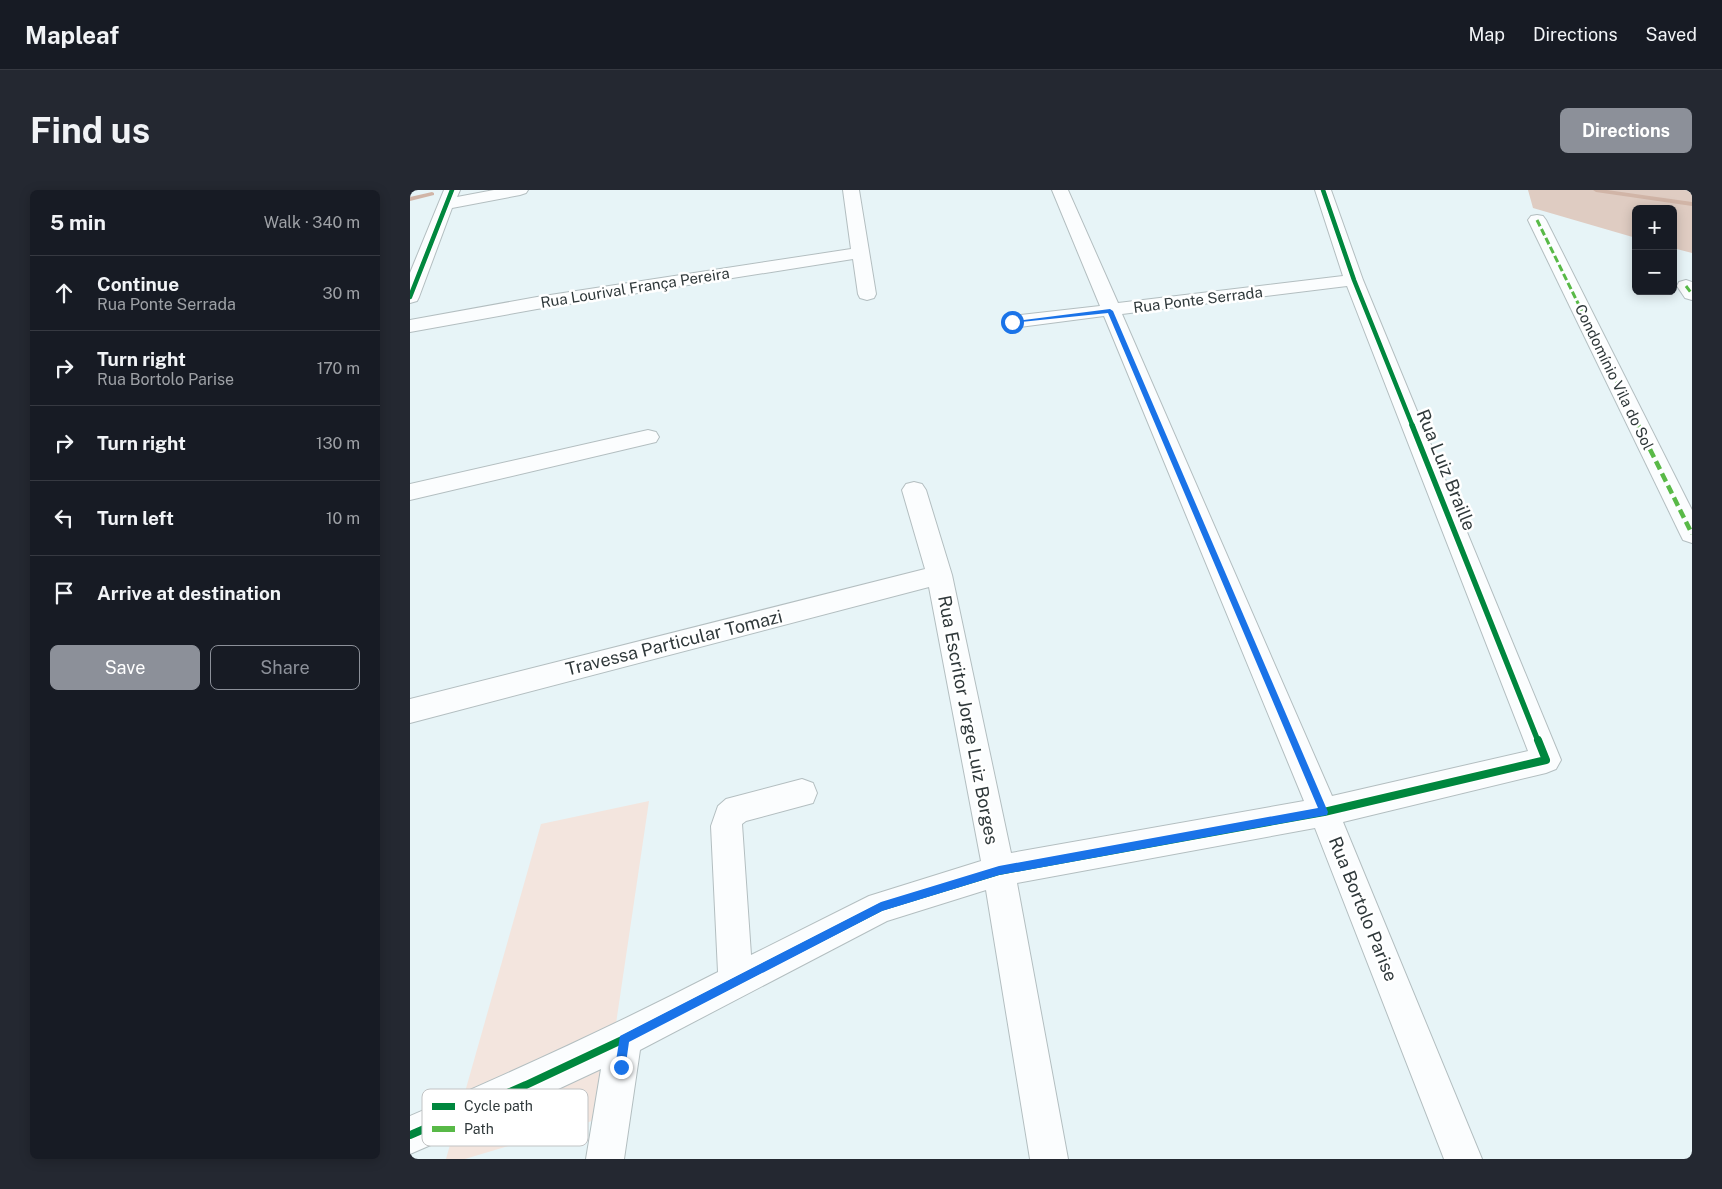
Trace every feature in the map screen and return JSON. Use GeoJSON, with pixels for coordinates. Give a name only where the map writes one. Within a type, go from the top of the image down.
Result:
{"type":"FeatureCollection","features":[{"type":"Feature","properties":{"kind":"street"},"geometry":{"type":"LineString","coordinates":[[410,297],[416,265],[448,197],[520,190]]}},
{"type":"Feature","properties":{"kind":"street"},"geometry":{"type":"LineString","coordinates":[[852,190],[867,294]]}},
{"type":"Feature","properties":{"kind":"street","name":"Rua Bortolo Parise"},"geometry":{"type":"LineString","coordinates":[[1060,190],[1324,812],[1463,1159]]}},
{"type":"Feature","properties":{"kind":"street","name":"Rua Luiz Braille"},"geometry":{"type":"LineString","coordinates":[[1323,190],[1354,280],[1546,760],[1324,812]]}},
{"type":"Feature","properties":{"kind":"street","name":"Condomínio Vila do Sol"},"geometry":{"type":"LineString","coordinates":[[1537,220],[1692,534]]}},
{"type":"Feature","properties":{"kind":"street","name":"Rua Lourival França Pereira"},"geometry":{"type":"LineString","coordinates":[[410,326],[537,303],[860,253]]}},
{"type":"Feature","properties":{"kind":"street","name":"Rua Ponte Serrada"},"geometry":{"type":"LineString","coordinates":[[1012,322],[1354,280]]}},
{"type":"Feature","properties":{"kind":"street"},"geometry":{"type":"LineString","coordinates":[[410,492],[648,437]]}},
{"type":"Feature","properties":{"kind":"street","name":"Rua Escritor Jorge Luiz Borges"},"geometry":{"type":"LineString","coordinates":[[914,490],[939,575],[999,871],[1049,1159]]}},
{"type":"Feature","properties":{"kind":"street","name":"Travessa Particular Tomazi"},"geometry":{"type":"LineString","coordinates":[[410,711],[939,575]]}},
{"type":"Feature","properties":{"kind":"street"},"geometry":{"type":"LineString","coordinates":[[736,981],[726,826],[729,816],[737,809],[802,793]]}},
{"type":"Feature","properties":{"kind":"street"},"geometry":{"type":"LineString","coordinates":[[517,1089],[624,1039],[881,907],[999,871],[1324,812]]}},
{"type":"Feature","properties":{"kind":"street"},"geometry":{"type":"LineString","coordinates":[[605,1159],[624,1039]]}},
{"type":"Feature","properties":{"kind":"street"},"geometry":{"type":"LineString","coordinates":[[410,1135],[422,1130]]}},
{"type":"Feature","properties":{"kind":"shaded area"},"geometry":{"type":"Polygon","coordinates":[[[1528,190],[1692,190],[1692,253],[1677,249],[1677,205],[1632,205],[1632,237],[1533,208],[1528,190]]]}},
{"type":"Feature","properties":{"kind":"shaded area"},"geometry":{"type":"Polygon","coordinates":[[[649,801],[602,1118],[588,1122],[588,1089],[466,1089],[541,824],[649,801]]]}},
{"type":"Feature","properties":{"kind":"shaded area"},"geometry":{"type":"Polygon","coordinates":[[[450,1146],[508,1146],[465,1159],[446,1159],[450,1146]]]}},
{"type":"Feature","properties":{"kind":"waterway"},"geometry":{"type":"LineString","coordinates":[[1596,190],[1692,204]]}},
{"type":"Feature","properties":{"kind":"waterway"},"geometry":{"type":"LineString","coordinates":[[410,199],[432,194]]}},
{"type":"Feature","properties":{"kind":"marked path"},"geometry":{"type":"LineString","coordinates":[[1537,220],[1692,534]]}},
{"type":"Feature","properties":{"kind":"marked path"},"geometry":{"type":"LineString","coordinates":[[1686,286],[1692,294]]}},
{"type":"Feature","properties":{"kind":"cycle path"},"geometry":{"type":"LineString","coordinates":[[410,297],[452,190]]}},
{"type":"Feature","properties":{"kind":"cycle path"},"geometry":{"type":"LineString","coordinates":[[517,1089],[624,1039],[881,907],[999,871],[1324,812],[1546,760],[1354,280],[1323,190]]}},
{"type":"Feature","properties":{"kind":"cycle path"},"geometry":{"type":"LineString","coordinates":[[410,1135],[422,1130]]}},
{"type":"Feature","properties":{"kind":"route"},"geometry":{"type":"LineString","coordinates":[[621,1067],[624,1039],[881,907],[999,871],[1324,812],[1110,311],[1012,322]]}}]}
